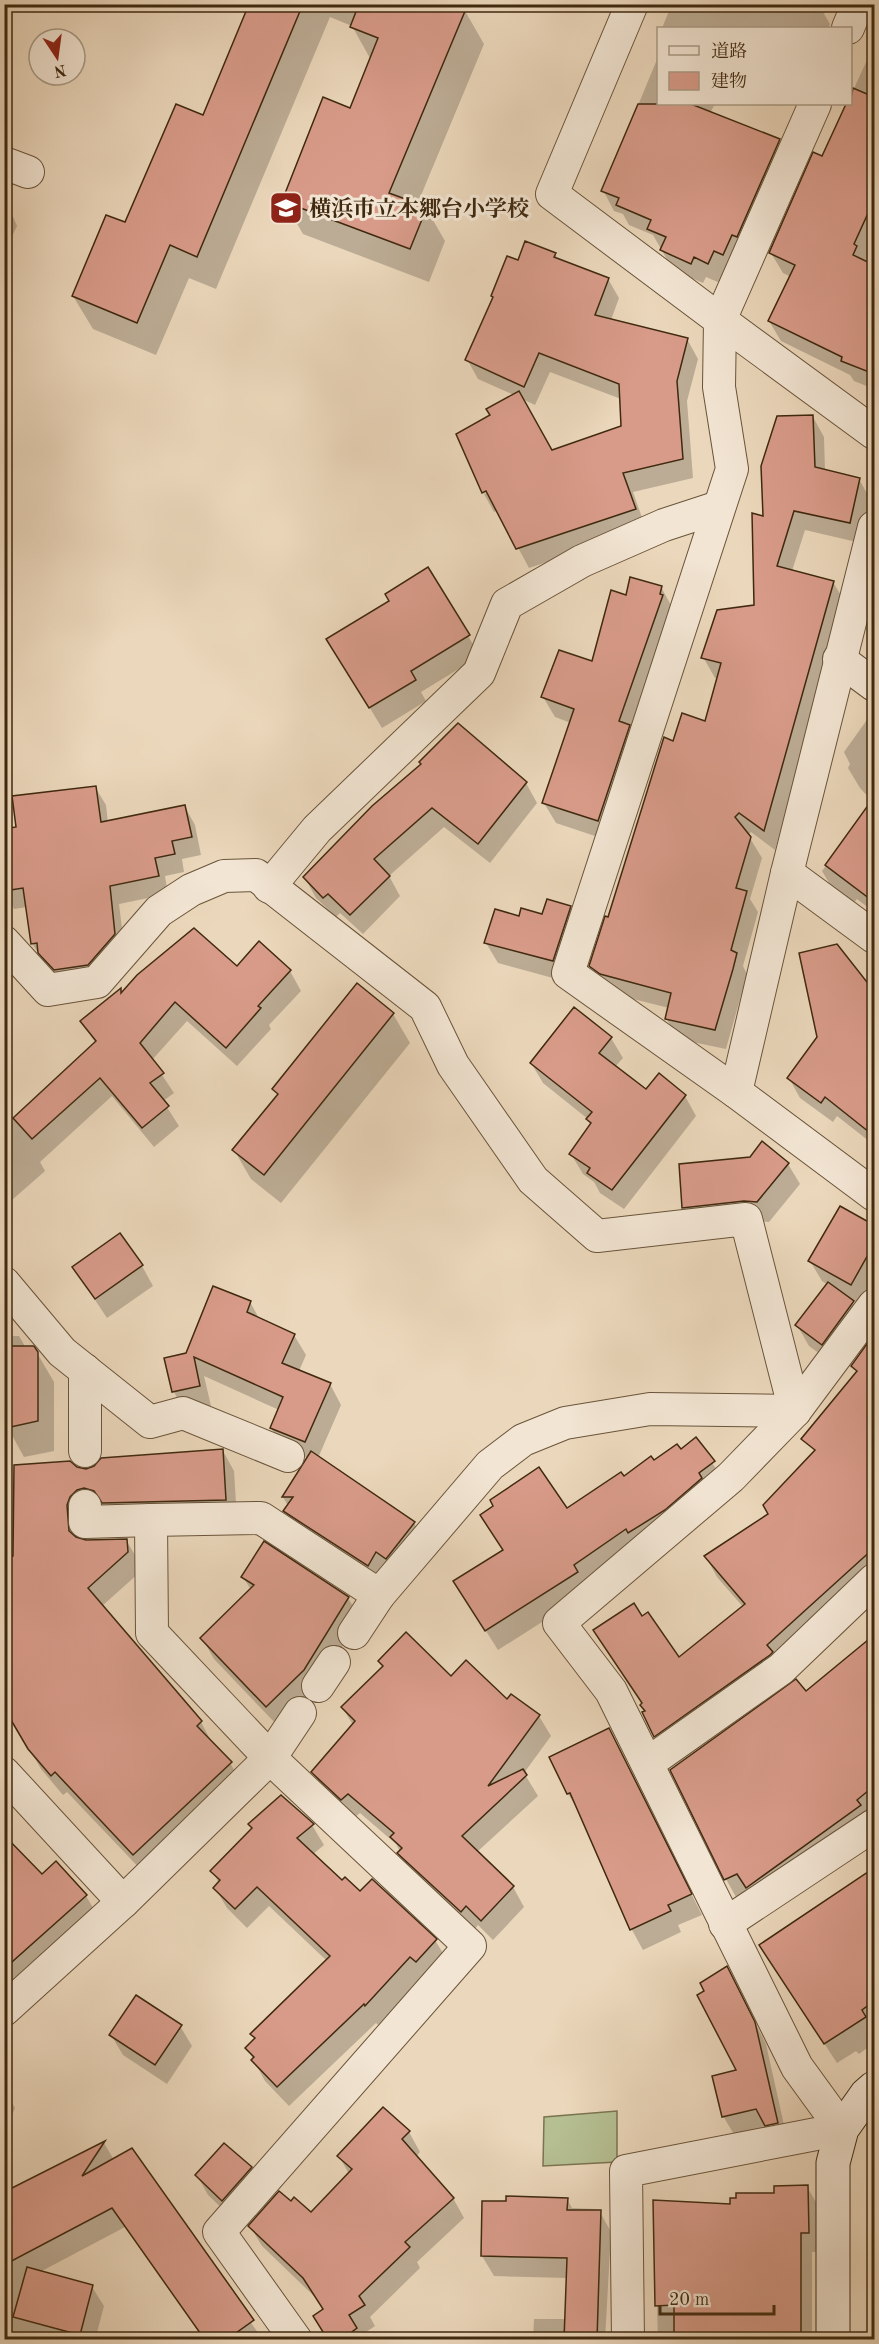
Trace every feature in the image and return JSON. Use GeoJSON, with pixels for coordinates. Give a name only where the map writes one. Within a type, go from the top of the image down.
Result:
{"type":"FeatureCollection","features":[{"type":"Feature","properties":{"kind":"street"},"geometry":{"type":"LineString","coordinates":[[632,4],[552,194],[874,434]]}},
{"type":"Feature","properties":{"kind":"street"},"geometry":{"type":"LineString","coordinates":[[848,27],[858,4]]}},
{"type":"Feature","properties":{"kind":"street"},"geometry":{"type":"LineString","coordinates":[[815,105],[720,320],[719,387],[732,469],[568,973],[736,1092],[874,1195]]}},
{"type":"Feature","properties":{"kind":"street"},"geometry":{"type":"LineString","coordinates":[[269,887],[316,829],[479,673],[507,604],[582,561],[664,525],[719,507]]}},
{"type":"Feature","properties":{"kind":"street"},"geometry":{"type":"LineString","coordinates":[[736,1092],[787,873],[874,526]]}},
{"type":"Feature","properties":{"kind":"street"},"geometry":{"type":"LineString","coordinates":[[840,659],[874,685]]}},
{"type":"Feature","properties":{"kind":"street"},"geometry":{"type":"LineString","coordinates":[[787,873],[874,937]]}},
{"type":"Feature","properties":{"kind":"street"},"geometry":{"type":"LineString","coordinates":[[4,942],[48,990],[97,982],[159,911],[191,890],[224,876],[256,875],[425,1007],[453,1065],[533,1180],[597,1236],[746,1218],[795,1410]]}},
{"type":"Feature","properties":{"kind":"street"},"geometry":{"type":"LineString","coordinates":[[4,1283],[62,1352],[150,1422],[183,1413],[288,1455]]}},
{"type":"Feature","properties":{"kind":"street"},"geometry":{"type":"LineString","coordinates":[[842,2129],[797,2067],[611,1691],[559,1623],[731,1477],[795,1410],[874,1305]]}},
{"type":"Feature","properties":{"kind":"street"},"geometry":{"type":"LineString","coordinates":[[85,1370],[85,1451]]}},
{"type":"Feature","properties":{"kind":"street"},"geometry":{"type":"LineString","coordinates":[[354,1633],[379,1595],[490,1465],[523,1440],[565,1423],[650,1409],[795,1410]]}},
{"type":"Feature","properties":{"kind":"street"},"geometry":{"type":"LineString","coordinates":[[85,1506],[85,1522],[261,1518],[379,1595]]}},
{"type":"Feature","properties":{"kind":"street"},"geometry":{"type":"LineString","coordinates":[[151,1520],[152,1633],[270,1758],[470,1946],[219,2232],[296,2340]]}},
{"type":"Feature","properties":{"kind":"street"},"geometry":{"type":"LineString","coordinates":[[648,1763],[781,1669],[874,1580]]}},
{"type":"Feature","properties":{"kind":"street"},"geometry":{"type":"LineString","coordinates":[[4,2010],[123,1902],[270,1758],[300,1713]]}},
{"type":"Feature","properties":{"kind":"street"},"geometry":{"type":"LineString","coordinates":[[4,1773],[123,1902]]}},
{"type":"Feature","properties":{"kind":"street"},"geometry":{"type":"LineString","coordinates":[[725,1924],[874,1825]]}},
{"type":"Feature","properties":{"kind":"street"},"geometry":{"type":"LineString","coordinates":[[833,2340],[833,2163],[842,2129],[866,2095],[874,2088]]}},
{"type":"Feature","properties":{"kind":"street"},"geometry":{"type":"LineString","coordinates":[[628,2340],[626,2171],[842,2129]]}},
{"type":"Feature","properties":{"kind":"green space"},"geometry":{"type":"Polygon","coordinates":[[[617,2111],[617,2162],[543,2166],[544,2117],[617,2111]]]}},
{"type":"Feature","properties":{"kind":"building"},"geometry":{"type":"Polygon","coordinates":[[[249,4],[303,4],[197,257],[170,245],[137,323],[72,296],[106,215],[125,222],[176,104],[203,115],[249,4]]]}},
{"type":"Feature","properties":{"kind":"building"},"geometry":{"type":"Polygon","coordinates":[[[359,4],[468,4],[389,193],[427,207],[410,249],[282,201],[323,97],[350,108],[378,38],[350,27],[359,4]]]}},
{"type":"Feature","properties":{"kind":"building"},"geometry":{"type":"Polygon","coordinates":[[[853,88],[874,97],[874,200],[854,244],[857,246],[853,255],[874,265],[874,374],[841,361],[842,357],[768,321],[795,265],[769,253],[813,152],[822,156],[846,105],[852,105],[853,88]]]}},
{"type":"Feature","properties":{"kind":"building"},"geometry":{"type":"Polygon","coordinates":[[[638,104],[694,105],[780,139],[737,237],[732,235],[723,255],[714,251],[708,264],[694,257],[691,264],[660,250],[666,237],[647,229],[651,220],[616,205],[619,198],[601,191],[638,104]]]}},
{"type":"Feature","properties":{"kind":"building"},"geometry":{"type":"Polygon","coordinates":[[[525,241],[556,253],[554,257],[609,278],[595,315],[688,338],[677,381],[683,459],[623,473],[636,509],[516,549],[486,491],[482,493],[456,434],[490,415],[486,409],[519,391],[552,450],[621,426],[619,384],[539,353],[524,387],[465,360],[493,297],[491,296],[507,256],[518,260],[525,241]]]}},
{"type":"Feature","properties":{"kind":"building"},"geometry":{"type":"Polygon","coordinates":[[[813,415],[815,467],[860,478],[850,523],[794,511],[777,566],[834,581],[764,831],[739,813],[735,817],[751,837],[736,888],[747,891],[731,950],[737,953],[715,1030],[665,1019],[671,993],[600,974],[589,966],[605,916],[608,917],[664,737],[673,741],[682,713],[705,721],[721,663],[701,658],[717,610],[754,605],[752,513],[763,516],[761,466],[777,416],[813,415]]]}},
{"type":"Feature","properties":{"kind":"building"},"geometry":{"type":"Polygon","coordinates":[[[428,567],[470,635],[411,671],[416,680],[369,708],[326,639],[389,601],[385,594],[428,567]]]}},
{"type":"Feature","properties":{"kind":"building"},"geometry":{"type":"Polygon","coordinates":[[[630,577],[662,586],[660,594],[663,595],[619,721],[630,725],[598,821],[542,803],[574,709],[541,697],[559,650],[592,661],[611,590],[626,595],[630,577]]]}},
{"type":"Feature","properties":{"kind":"building"},"geometry":{"type":"Polygon","coordinates":[[[458,723],[527,782],[478,844],[432,808],[374,859],[390,876],[350,915],[328,894],[323,898],[303,877],[372,806],[421,764],[419,762],[458,723]]]}},
{"type":"Feature","properties":{"kind":"building"},"geometry":{"type":"Polygon","coordinates":[[[96,786],[101,822],[185,805],[192,837],[172,841],[175,854],[155,858],[159,876],[110,886],[115,934],[88,965],[54,970],[38,953],[37,943],[31,944],[23,888],[4,891],[4,829],[16,827],[12,796],[96,786]]]}},
{"type":"Feature","properties":{"kind":"building"},"geometry":{"type":"Polygon","coordinates":[[[874,797],[874,902],[825,865],[874,797]]]}},
{"type":"Feature","properties":{"kind":"building"},"geometry":{"type":"Polygon","coordinates":[[[547,899],[571,906],[553,961],[484,943],[495,909],[519,916],[521,908],[542,914],[547,899]]]}},
{"type":"Feature","properties":{"kind":"building"},"geometry":{"type":"Polygon","coordinates":[[[194,928],[237,966],[259,941],[291,970],[258,1006],[261,1008],[226,1048],[175,1002],[140,1043],[164,1073],[150,1083],[169,1106],[142,1128],[100,1078],[32,1139],[13,1118],[96,1041],[80,1021],[121,988],[121,993],[137,975],[194,928]]]}},
{"type":"Feature","properties":{"kind":"building"},"geometry":{"type":"Polygon","coordinates":[[[837,944],[874,991],[874,1136],[825,1097],[821,1103],[787,1078],[817,1037],[799,953],[837,944]]]}},
{"type":"Feature","properties":{"kind":"building"},"geometry":{"type":"Polygon","coordinates":[[[357,983],[394,1013],[264,1175],[232,1150],[278,1094],[272,1089],[357,983]]]}},
{"type":"Feature","properties":{"kind":"building"},"geometry":{"type":"Polygon","coordinates":[[[574,1007],[612,1037],[599,1053],[646,1089],[659,1073],[686,1095],[612,1190],[587,1173],[590,1168],[569,1154],[591,1123],[586,1119],[592,1112],[530,1063],[574,1007]]]}},
{"type":"Feature","properties":{"kind":"building"},"geometry":{"type":"Polygon","coordinates":[[[762,1141],[789,1163],[757,1202],[744,1201],[682,1208],[679,1164],[750,1157],[762,1141]]]}},
{"type":"Feature","properties":{"kind":"building"},"geometry":{"type":"Polygon","coordinates":[[[840,1206],[874,1225],[874,1244],[851,1285],[808,1261],[840,1206]]]}},
{"type":"Feature","properties":{"kind":"building"},"geometry":{"type":"Polygon","coordinates":[[[120,1233],[143,1265],[95,1299],[72,1267],[120,1233]]]}},
{"type":"Feature","properties":{"kind":"building"},"geometry":{"type":"Polygon","coordinates":[[[828,1282],[854,1301],[822,1345],[795,1325],[828,1282]]]}},
{"type":"Feature","properties":{"kind":"building"},"geometry":{"type":"Polygon","coordinates":[[[213,1286],[251,1301],[247,1312],[295,1334],[282,1363],[331,1383],[305,1442],[270,1428],[283,1397],[194,1357],[200,1386],[172,1392],[164,1358],[186,1353],[213,1286]]]}},
{"type":"Feature","properties":{"kind":"building"},"geometry":{"type":"Polygon","coordinates":[[[874,1334],[874,1548],[767,1645],[773,1652],[770,1655],[654,1737],[642,1712],[645,1711],[640,1705],[642,1703],[593,1630],[634,1603],[642,1616],[648,1612],[679,1657],[745,1604],[704,1556],[768,1514],[763,1505],[815,1450],[801,1439],[857,1371],[851,1366],[874,1334]]]}},
{"type":"Feature","properties":{"kind":"building"},"geometry":{"type":"Polygon","coordinates":[[[4,1346],[34,1346],[38,1352],[38,1421],[6,1428],[4,1346]]]}},
{"type":"Feature","properties":{"kind":"building"},"geometry":{"type":"Polygon","coordinates":[[[696,1437],[715,1461],[699,1473],[702,1478],[665,1510],[628,1533],[626,1529],[574,1565],[578,1572],[485,1631],[453,1581],[503,1550],[480,1515],[493,1506],[490,1500],[539,1467],[567,1508],[621,1472],[624,1476],[651,1456],[654,1460],[677,1444],[681,1449],[696,1437]]]}},
{"type":"Feature","properties":{"kind":"building"},"geometry":{"type":"Polygon","coordinates":[[[223,1449],[226,1500],[102,1503],[94,1491],[84,1488],[77,1490],[70,1497],[67,1505],[69,1531],[76,1537],[86,1540],[127,1539],[128,1552],[88,1588],[202,1721],[197,1726],[232,1762],[133,1855],[55,1772],[51,1776],[28,1749],[4,1708],[4,1685],[9,1682],[4,1556],[13,1556],[14,1465],[70,1461],[77,1467],[86,1469],[94,1466],[101,1458],[223,1449]]]}},
{"type":"Feature","properties":{"kind":"building"},"geometry":{"type":"Polygon","coordinates":[[[311,1451],[415,1522],[386,1559],[376,1552],[368,1566],[283,1511],[293,1497],[282,1497],[311,1451]]]}},
{"type":"Feature","properties":{"kind":"building"},"geometry":{"type":"Polygon","coordinates":[[[264,1541],[349,1597],[304,1670],[266,1707],[200,1638],[254,1585],[241,1577],[264,1541]]]}},
{"type":"Feature","properties":{"kind":"building"},"geometry":{"type":"Polygon","coordinates":[[[406,1632],[451,1676],[466,1660],[507,1699],[511,1694],[540,1715],[488,1786],[523,1769],[527,1775],[462,1836],[514,1886],[481,1921],[466,1906],[461,1912],[397,1853],[402,1848],[390,1837],[394,1833],[348,1794],[341,1800],[311,1772],[355,1721],[341,1707],[383,1666],[378,1661],[406,1632]]]}},
{"type":"Feature","properties":{"kind":"building"},"geometry":{"type":"Polygon","coordinates":[[[874,1635],[874,1786],[857,1800],[861,1805],[746,1888],[737,1874],[724,1880],[670,1770],[796,1679],[806,1691],[874,1635]]]}},
{"type":"Feature","properties":{"kind":"building"},"geometry":{"type":"Polygon","coordinates":[[[609,1728],[692,1894],[668,1905],[671,1911],[630,1930],[570,1793],[567,1794],[549,1757],[609,1728]]]}},
{"type":"Feature","properties":{"kind":"building"},"geometry":{"type":"Polygon","coordinates":[[[281,1795],[314,1824],[297,1838],[342,1880],[345,1877],[360,1891],[372,1879],[437,1939],[416,1962],[410,1957],[365,2006],[364,2004],[277,2087],[251,2060],[254,2057],[245,2048],[255,2038],[250,2034],[330,1956],[257,1887],[235,1909],[213,1888],[220,1880],[210,1871],[252,1828],[248,1824],[281,1795]]]}},
{"type":"Feature","properties":{"kind":"building"},"geometry":{"type":"Polygon","coordinates":[[[4,1835],[42,1874],[56,1861],[87,1895],[4,1969],[4,1835]]]}},
{"type":"Feature","properties":{"kind":"building"},"geometry":{"type":"Polygon","coordinates":[[[874,1868],[874,2001],[862,2010],[866,2017],[824,2044],[759,1945],[874,1868]]]}},
{"type":"Feature","properties":{"kind":"building"},"geometry":{"type":"Polygon","coordinates":[[[727,1966],[755,2022],[778,2123],[765,2126],[756,2109],[722,2117],[712,2076],[736,2070],[697,1995],[704,1991],[700,1983],[727,1966]]]}},
{"type":"Feature","properties":{"kind":"building"},"geometry":{"type":"Polygon","coordinates":[[[136,1995],[182,2025],[155,2065],[109,2035],[136,1995]]]}},
{"type":"Feature","properties":{"kind":"building"},"geometry":{"type":"Polygon","coordinates":[[[383,2107],[410,2131],[402,2139],[454,2198],[405,2242],[410,2247],[359,2296],[365,2305],[349,2315],[357,2328],[341,2340],[328,2340],[313,2316],[323,2309],[303,2278],[248,2226],[279,2191],[291,2201],[294,2197],[311,2212],[352,2169],[337,2156],[383,2107]]]}},
{"type":"Feature","properties":{"kind":"building"},"geometry":{"type":"Polygon","coordinates":[[[105,2141],[82,2176],[132,2148],[254,2320],[226,2340],[205,2340],[112,2208],[4,2265],[4,2192],[105,2141]]]}},
{"type":"Feature","properties":{"kind":"building"},"geometry":{"type":"Polygon","coordinates":[[[224,2143],[252,2167],[222,2201],[195,2175],[224,2143]]]}},
{"type":"Feature","properties":{"kind":"building"},"geometry":{"type":"Polygon","coordinates":[[[808,2185],[809,2233],[801,2233],[801,2340],[674,2340],[674,2305],[655,2306],[653,2200],[730,2204],[730,2198],[736,2198],[736,2193],[774,2193],[774,2186],[808,2185]]]}},
{"type":"Feature","properties":{"kind":"building"},"geometry":{"type":"Polygon","coordinates":[[[506,2196],[568,2198],[567,2210],[601,2210],[597,2340],[564,2340],[567,2258],[481,2256],[482,2201],[506,2201],[506,2196]]]}},
{"type":"Feature","properties":{"kind":"building"},"geometry":{"type":"Polygon","coordinates":[[[27,2267],[93,2285],[80,2335],[13,2317],[27,2267]]]}},
{"type":"Feature","properties":{"kind":"place","name":"横浜市立本郷台小学校"},"geometry":{"type":"Point","coordinates":[286,208]}}]}
